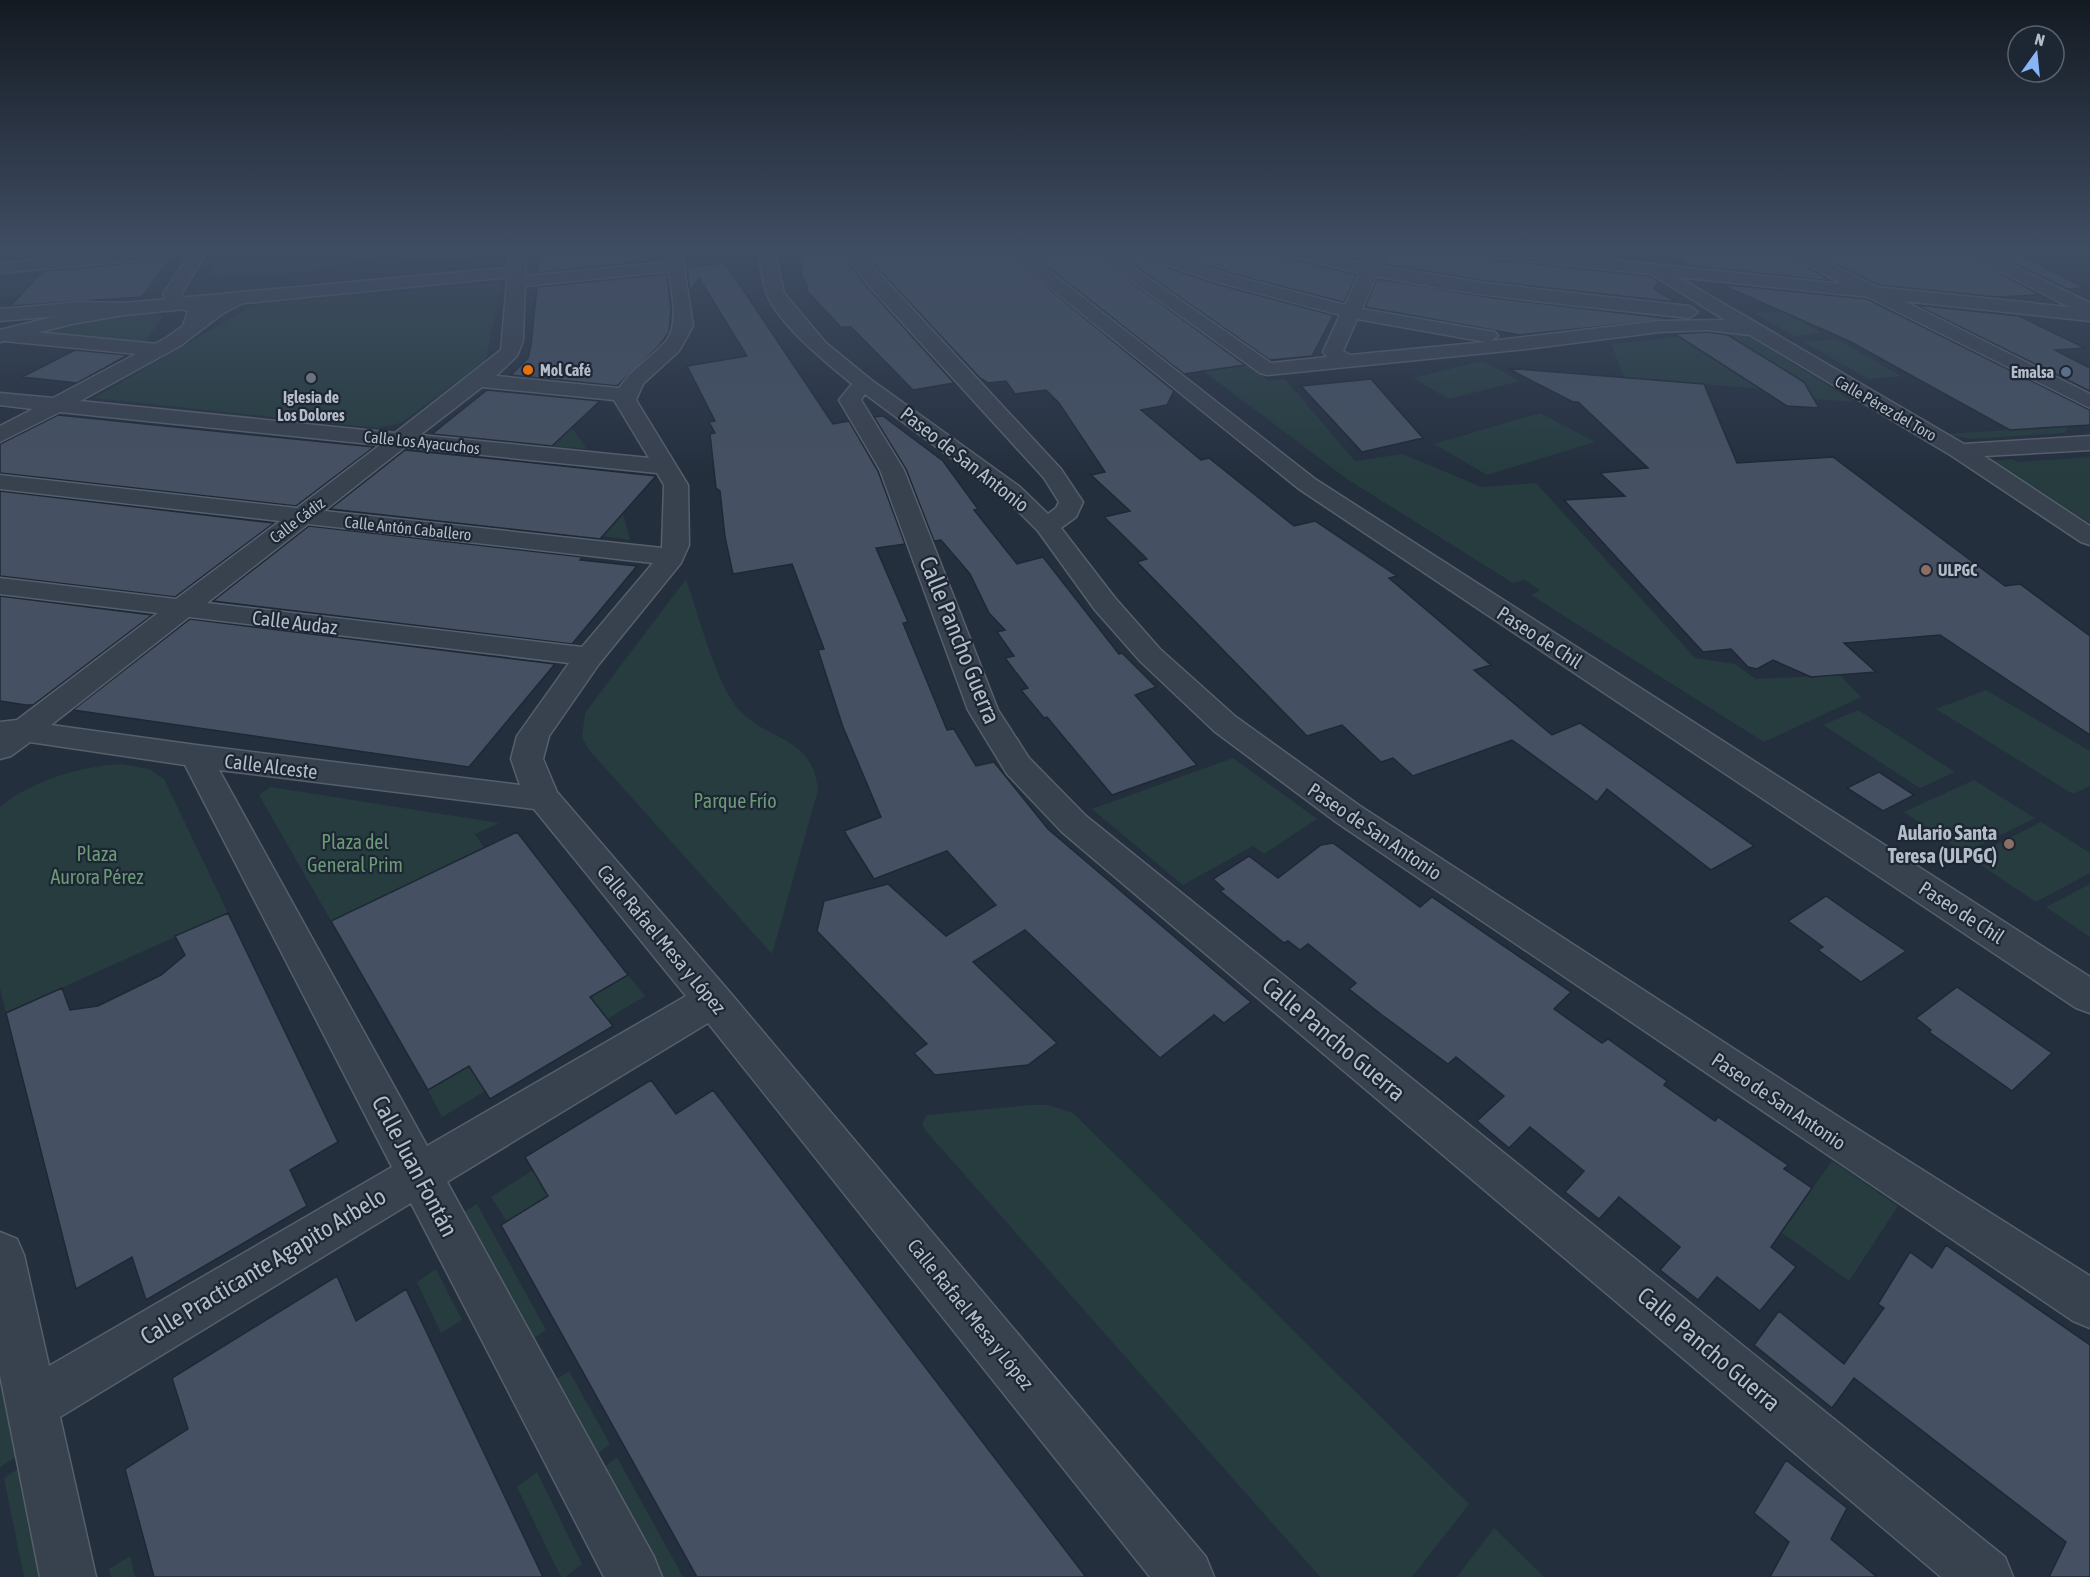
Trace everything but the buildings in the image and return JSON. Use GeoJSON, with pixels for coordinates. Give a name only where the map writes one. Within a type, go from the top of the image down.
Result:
{"type":"FeatureCollection","features":[{"type":"Feature","properties":{"kind":"street"},"geometry":{"type":"LineString","coordinates":[[4,339],[57,323]]}},
{"type":"Feature","properties":{"kind":"street"},"geometry":{"type":"LineString","coordinates":[[183,336],[191,323]]}},
{"type":"Feature","properties":{"kind":"street"},"geometry":{"type":"LineString","coordinates":[[0,435],[183,336],[200,323]]}},
{"type":"Feature","properties":{"kind":"street","name":"Calle Cádiz"},"geometry":{"type":"LineString","coordinates":[[8,735],[182,609],[479,380],[510,352],[512,323]]}},
{"type":"Feature","properties":{"kind":"street"},"geometry":{"type":"LineString","coordinates":[[672,557],[676,545],[676,485],[625,400],[630,387],[680,339],[683,323]]}},
{"type":"Feature","properties":{"kind":"street","name":"Paseo de San Antonio"},"geometry":{"type":"LineString","coordinates":[[797,323],[819,347],[863,383],[1012,492],[1047,526],[1105,604],[1150,655],[1224,724],[1348,814],[1830,1135],[2090,1304]]}},
{"type":"Feature","properties":{"kind":"street"},"geometry":{"type":"LineString","coordinates":[[913,323],[1053,474],[1071,502],[1067,512],[1047,526]]}},
{"type":"Feature","properties":{"kind":"street","name":"Paseo de Chil"},"geometry":{"type":"LineString","coordinates":[[1103,323],[1316,490],[2090,997]]}},
{"type":"Feature","properties":{"kind":"street"},"geometry":{"type":"LineString","coordinates":[[1201,323],[1267,369],[1686,326],[1734,326],[1754,330]]}},
{"type":"Feature","properties":{"kind":"street"},"geometry":{"type":"LineString","coordinates":[[1346,323],[1333,352],[1339,358],[1350,362]]}},
{"type":"Feature","properties":{"kind":"street"},"geometry":{"type":"LineString","coordinates":[[1407,323],[1467,334],[1535,342]]}},
{"type":"Feature","properties":{"kind":"street"},"geometry":{"type":"LineString","coordinates":[[1686,326],[1691,323]]}},
{"type":"Feature","properties":{"kind":"street","name":"Calle Pérez del Toro"},"geometry":{"type":"LineString","coordinates":[[1737,323],[1754,330],[1960,451],[2090,537]]}},
{"type":"Feature","properties":{"kind":"street"},"geometry":{"type":"LineString","coordinates":[[1932,323],[2090,402]]}},
{"type":"Feature","properties":{"kind":"street"},"geometry":{"type":"LineString","coordinates":[[4,339],[158,350]]}},
{"type":"Feature","properties":{"kind":"street"},"geometry":{"type":"LineString","coordinates":[[479,380],[626,395]]}},
{"type":"Feature","properties":{"kind":"street","name":"Calle Pancho Guerra"},"geometry":{"type":"LineString","coordinates":[[863,383],[850,400],[892,470],[983,710],[1018,766],[1074,824],[1985,1577]]}},
{"type":"Feature","properties":{"kind":"street","name":"Calle Los Ayacuchos"},"geometry":{"type":"LineString","coordinates":[[0,399],[665,467]]}},
{"type":"Feature","properties":{"kind":"street"},"geometry":{"type":"LineString","coordinates":[[1960,451],[2090,443]]}},
{"type":"Feature","properties":{"kind":"street","name":"Calle Antón Caballero"},"geometry":{"type":"LineString","coordinates":[[0,482],[672,557]]}},
{"type":"Feature","properties":{"kind":"street","name":"Calle Rafael Mesa y López"},"geometry":{"type":"LineString","coordinates":[[672,557],[591,657],[532,736],[527,766],[544,799],[713,1000],[1186,1577]]}},
{"type":"Feature","properties":{"kind":"street","name":"Calle Audaz"},"geometry":{"type":"LineString","coordinates":[[0,586],[591,657]]}},
{"type":"Feature","properties":{"kind":"street","name":"Calle Alceste"},"geometry":{"type":"LineString","coordinates":[[8,735],[544,799]]}},
{"type":"Feature","properties":{"kind":"street","name":"Calle Juan Fontán"},"geometry":{"type":"LineString","coordinates":[[196,756],[634,1577]]}},
{"type":"Feature","properties":{"kind":"street","name":"Calle Practicante Agapito Arbelo"},"geometry":{"type":"LineString","coordinates":[[31,1405],[713,1000]]}},
{"type":"Feature","properties":{"kind":"street"},"geometry":{"type":"LineString","coordinates":[[0,1255],[68,1577]]}},
{"type":"Feature","properties":{"kind":"green space"},"geometry":{"type":"Polygon","coordinates":[[[90,323],[159,323],[144,344],[33,332],[90,323]]]}},
{"type":"Feature","properties":{"kind":"green space"},"geometry":{"type":"Polygon","coordinates":[[[224,323],[493,323],[487,356],[483,362],[401,423],[377,428],[94,398],[224,323]]]}},
{"type":"Feature","properties":{"kind":"green space"},"geometry":{"type":"Polygon","coordinates":[[[1771,323],[1803,323],[1822,333],[1793,336],[1771,323]]]}},
{"type":"Feature","properties":{"kind":"green space"},"geometry":{"type":"Polygon","coordinates":[[[1730,332],[1749,336],[1854,402],[1814,399],[1810,393],[1624,377],[1611,344],[1730,332]]]}},
{"type":"Feature","properties":{"kind":"green space"},"geometry":{"type":"Polygon","coordinates":[[[1836,339],[1901,376],[1868,379],[1804,342],[1836,339]]]}},
{"type":"Feature","properties":{"kind":"green space"},"geometry":{"type":"Polygon","coordinates":[[[1482,361],[1520,381],[1449,399],[1413,378],[1482,361]]]}},
{"type":"Feature","properties":{"kind":"green space"},"geometry":{"type":"Polygon","coordinates":[[[1246,365],[1269,381],[1285,379],[1355,461],[1403,454],[1481,487],[1536,483],[1695,658],[1735,664],[1756,679],[1840,675],[1861,697],[1764,742],[1531,595],[1540,590],[1524,580],[1513,583],[1347,479],[1202,370],[1246,365]]]}},
{"type":"Feature","properties":{"kind":"green space"},"geometry":{"type":"Polygon","coordinates":[[[1540,413],[1595,442],[1487,475],[1434,444],[1540,413]]]}},
{"type":"Feature","properties":{"kind":"green space"},"geometry":{"type":"Polygon","coordinates":[[[2064,421],[2068,428],[2065,433],[1971,439],[1946,434],[2058,427],[2064,421]]]}},
{"type":"Feature","properties":{"kind":"green space"},"geometry":{"type":"Polygon","coordinates":[[[571,427],[587,449],[551,446],[571,427]]]}},
{"type":"Feature","properties":{"kind":"green space"},"geometry":{"type":"Polygon","coordinates":[[[2090,457],[2090,523],[1992,461],[2012,459],[2018,462],[2090,457]]]}},
{"type":"Feature","properties":{"kind":"green space"},"geometry":{"type":"Polygon","coordinates":[[[623,513],[630,540],[602,536],[623,513]]]}},
{"type":"Feature","properties":{"kind":"green space","name":"Parque Frío"},"geometry":{"type":"Polygon","coordinates":[[[686,579],[715,666],[731,698],[739,710],[751,721],[799,749],[814,772],[818,790],[772,954],[590,751],[582,738],[585,713],[686,579]]]}},
{"type":"Feature","properties":{"kind":"green space"},"geometry":{"type":"Polygon","coordinates":[[[1986,690],[2090,751],[2090,786],[2073,794],[1936,709],[1986,690]]]}},
{"type":"Feature","properties":{"kind":"green space"},"geometry":{"type":"Polygon","coordinates":[[[1858,710],[1955,772],[1920,788],[1823,725],[1858,710]]]}},
{"type":"Feature","properties":{"kind":"green space"},"geometry":{"type":"Polygon","coordinates":[[[1233,758],[1317,819],[1264,854],[1253,846],[1183,885],[1092,809],[1233,758]]]}},
{"type":"Feature","properties":{"kind":"green space","name":"Plaza Aurora Pérez"},"geometry":{"type":"Polygon","coordinates":[[[121,764],[149,769],[164,779],[228,913],[6,1013],[0,988],[0,807],[27,789],[57,776],[89,768],[121,764]]]}},
{"type":"Feature","properties":{"kind":"green space"},"geometry":{"type":"Polygon","coordinates":[[[1974,780],[2035,818],[1964,853],[1904,812],[1974,780]]]}},
{"type":"Feature","properties":{"kind":"green space","name":"Plaza del General Prim"},"geometry":{"type":"Polygon","coordinates":[[[270,787],[499,823],[475,834],[484,848],[331,921],[259,795],[270,787]]]}},
{"type":"Feature","properties":{"kind":"green space"},"geometry":{"type":"Polygon","coordinates":[[[2041,822],[2090,853],[2090,873],[2036,902],[1970,858],[2041,822]]]}},
{"type":"Feature","properties":{"kind":"green space"},"geometry":{"type":"Polygon","coordinates":[[[2090,884],[2090,937],[2046,907],[2090,884]]]}},
{"type":"Feature","properties":{"kind":"green space"},"geometry":{"type":"Polygon","coordinates":[[[628,975],[645,996],[607,1019],[591,996],[628,975]]]}},
{"type":"Feature","properties":{"kind":"green space"},"geometry":{"type":"Polygon","coordinates":[[[469,1066],[485,1091],[442,1117],[428,1090],[469,1066]]]}},
{"type":"Feature","properties":{"kind":"green space"},"geometry":{"type":"Polygon","coordinates":[[[1048,1105],[1073,1113],[1469,1504],[1412,1577],[1320,1577],[925,1130],[922,1123],[927,1115],[1048,1105]]]}},
{"type":"Feature","properties":{"kind":"green space"},"geometry":{"type":"Polygon","coordinates":[[[1832,1161],[1898,1206],[1849,1281],[1781,1232],[1832,1161]]]}},
{"type":"Feature","properties":{"kind":"green space"},"geometry":{"type":"Polygon","coordinates":[[[533,1170],[548,1196],[507,1222],[491,1197],[533,1170]]]}},
{"type":"Feature","properties":{"kind":"green space"},"geometry":{"type":"Polygon","coordinates":[[[477,1204],[546,1330],[527,1343],[459,1215],[477,1204]]]}},
{"type":"Feature","properties":{"kind":"green space"},"geometry":{"type":"Polygon","coordinates":[[[436,1269],[462,1320],[441,1333],[417,1282],[436,1269]]]}},
{"type":"Feature","properties":{"kind":"green space"},"geometry":{"type":"Polygon","coordinates":[[[0,1355],[22,1453],[0,1467],[0,1355]]]}},
{"type":"Feature","properties":{"kind":"green space"},"geometry":{"type":"Polygon","coordinates":[[[569,1371],[610,1444],[591,1459],[549,1385],[569,1371]]]}},
{"type":"Feature","properties":{"kind":"green space"},"geometry":{"type":"Polygon","coordinates":[[[617,1457],[683,1577],[653,1577],[597,1473],[617,1457]]]}},
{"type":"Feature","properties":{"kind":"green space"},"geometry":{"type":"Polygon","coordinates":[[[23,1466],[46,1577],[24,1577],[4,1478],[23,1466]]]}},
{"type":"Feature","properties":{"kind":"green space"},"geometry":{"type":"Polygon","coordinates":[[[537,1472],[582,1564],[565,1577],[561,1577],[517,1487],[537,1472]]]}},
{"type":"Feature","properties":{"kind":"green space"},"geometry":{"type":"Polygon","coordinates":[[[1494,1528],[1544,1577],[1457,1577],[1494,1528]]]}},
{"type":"Feature","properties":{"kind":"green space"},"geometry":{"type":"Polygon","coordinates":[[[130,1556],[135,1577],[111,1577],[109,1569],[130,1556]]]}},
{"type":"Feature","properties":{"kind":"place","name":"Mol Café"},"geometry":{"type":"Point","coordinates":[528,370]}},
{"type":"Feature","properties":{"kind":"place","name":"Emalsa"},"geometry":{"type":"Point","coordinates":[2066,372]}},
{"type":"Feature","properties":{"kind":"place","name":"Iglesia de Los Dolores"},"geometry":{"type":"Point","coordinates":[311,378]}},
{"type":"Feature","properties":{"kind":"place","name":"ULPGC"},"geometry":{"type":"Point","coordinates":[1926,570]}},
{"type":"Feature","properties":{"kind":"place","name":"Aulario Santa Teresa (ULPGC)"},"geometry":{"type":"Point","coordinates":[2009,844]}}]}
